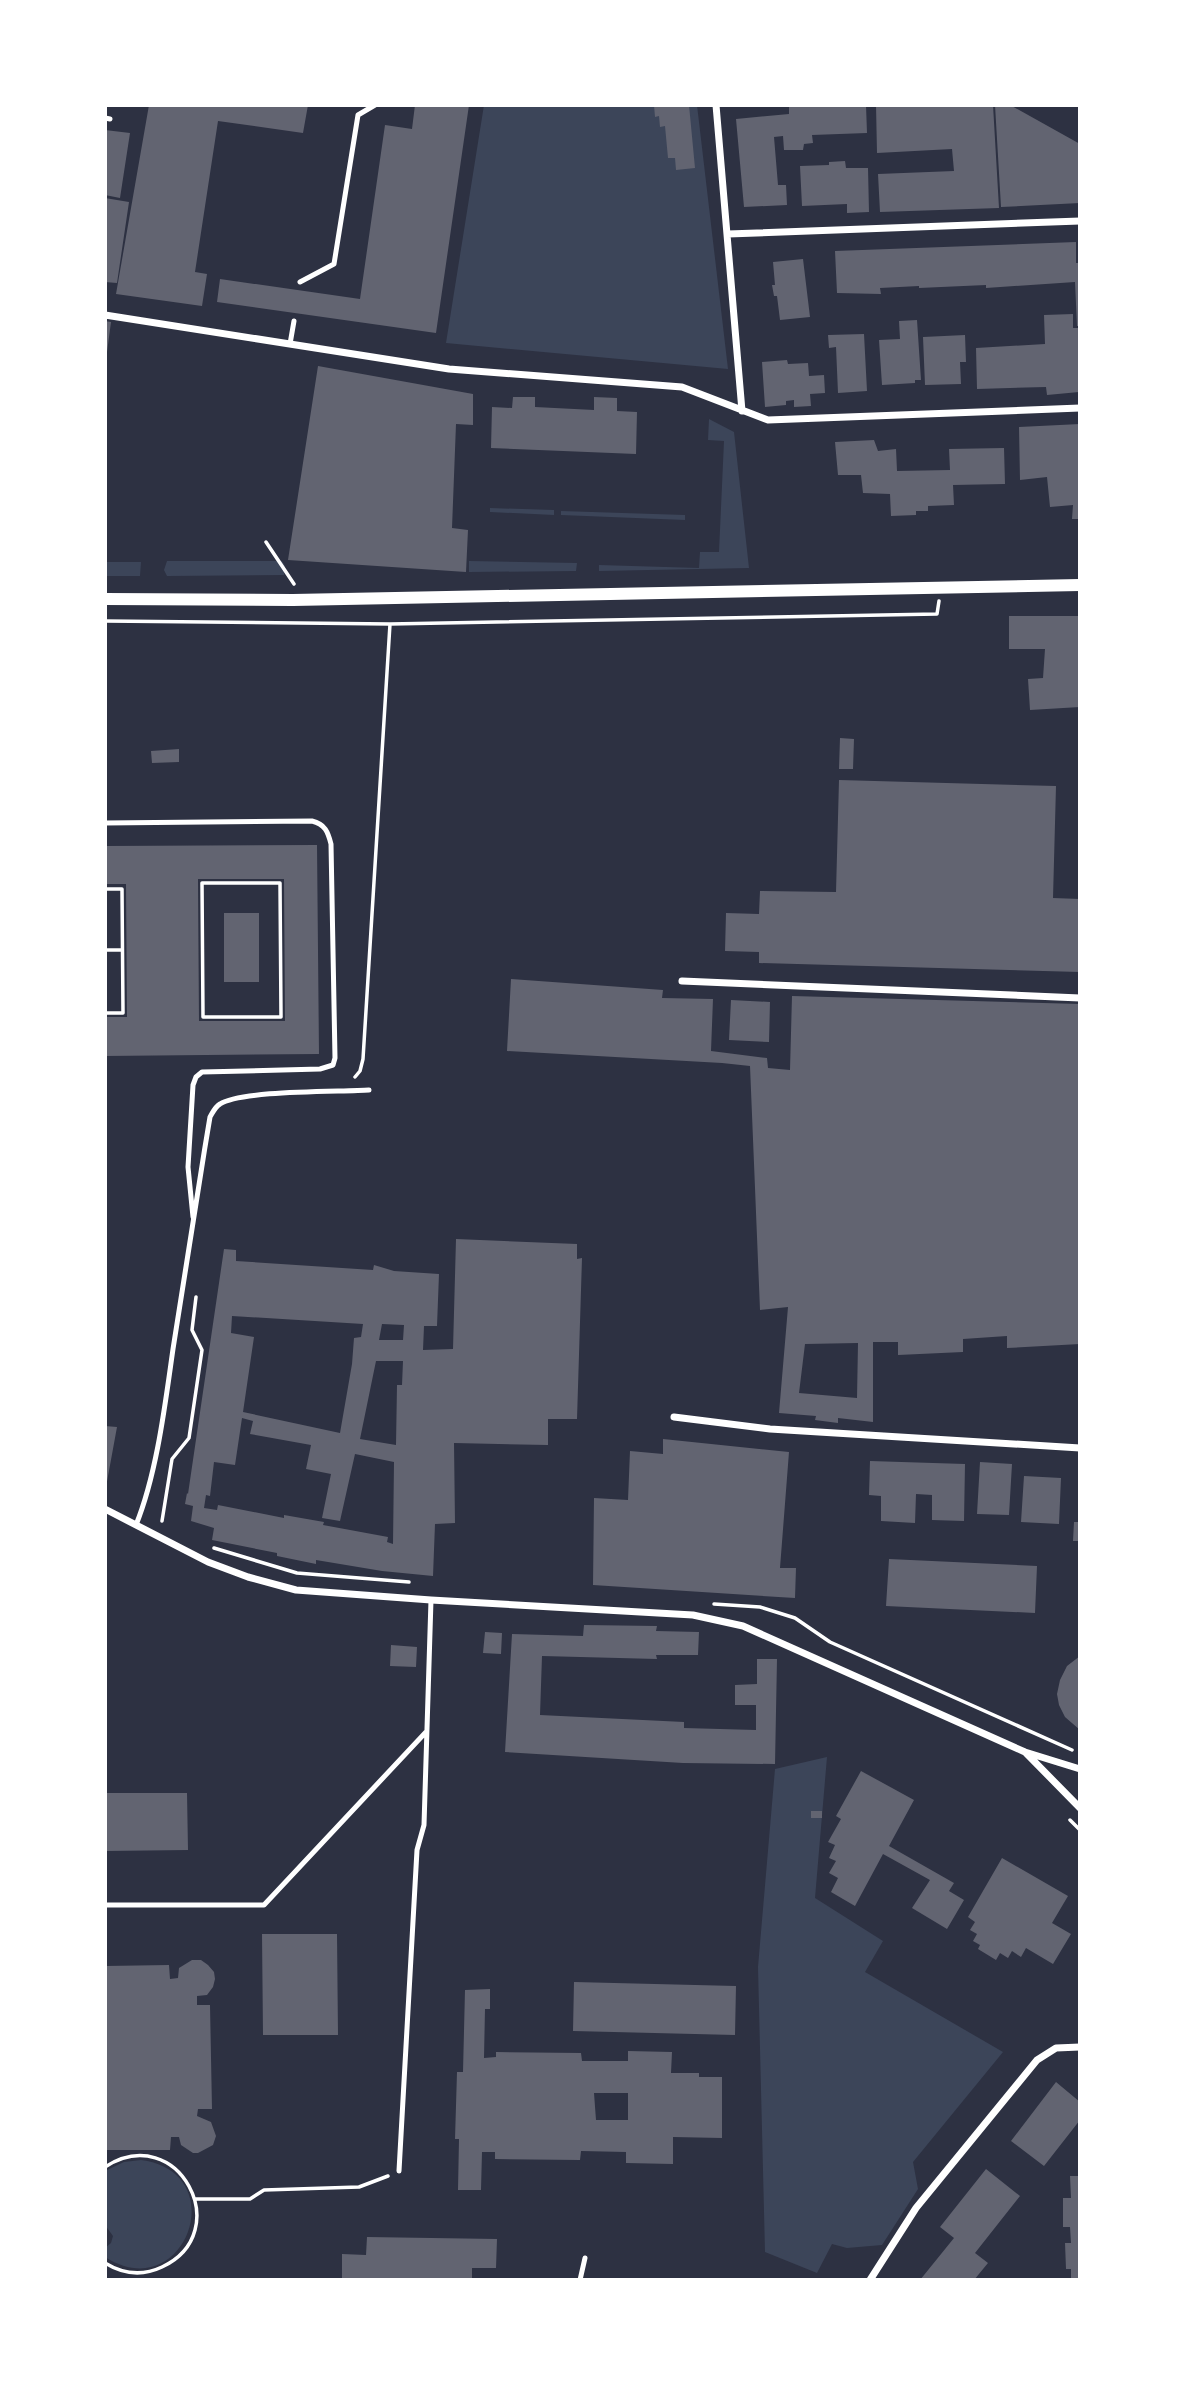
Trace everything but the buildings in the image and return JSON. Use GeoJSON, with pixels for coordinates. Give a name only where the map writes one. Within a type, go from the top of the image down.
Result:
{"type":"FeatureCollection","features":[{"type":"Feature","properties":{"kind":"street"},"geometry":{"type":"LineString","coordinates":[[716,105],[742,411]]}},
{"type":"Feature","properties":{"kind":"street"},"geometry":{"type":"LineString","coordinates":[[728,234],[1080,221]]}},
{"type":"Feature","properties":{"kind":"street"},"geometry":{"type":"LineString","coordinates":[[105,315],[449,369],[682,387],[768,420],[1080,408]]}},
{"type":"Feature","properties":{"kind":"street"},"geometry":{"type":"LineString","coordinates":[[105,599],[293,600],[1079,585]]}},
{"type":"Feature","properties":{"kind":"street"},"geometry":{"type":"LineString","coordinates":[[682,981],[1080,998]]}},
{"type":"Feature","properties":{"kind":"street"},"geometry":{"type":"LineString","coordinates":[[674,1418],[770,1429],[1080,1448]]}},
{"type":"Feature","properties":{"kind":"street"},"geometry":{"type":"LineString","coordinates":[[105,1509],[208,1562],[248,1577],[296,1590],[693,1615],[743,1626],[1025,1752],[1080,1769]]}},
{"type":"Feature","properties":{"kind":"street"},"geometry":{"type":"LineString","coordinates":[[1025,1752],[1080,1808]]}},
{"type":"Feature","properties":{"kind":"street"},"geometry":{"type":"LineString","coordinates":[[870,2280],[916,2208],[1037,2060],[1056,2048],[1080,2047]]}},
{"type":"Feature","properties":{"kind":"lane"},"geometry":{"type":"LineString","coordinates":[[300,282],[334,264],[358,116],[375,105]]}},
{"type":"Feature","properties":{"kind":"lane"},"geometry":{"type":"LineString","coordinates":[[290,344],[294,321]]}},
{"type":"Feature","properties":{"kind":"lane"},"geometry":{"type":"LineString","coordinates":[[105,823],[312,821],[324,827],[331,844],[333,1065],[320,1069],[202,1072],[196,1077],[193,1086],[188,1167],[193,1217]]}},
{"type":"Feature","properties":{"kind":"lane"},"geometry":{"type":"LineString","coordinates":[[135,1525],[141,1511],[160,1432],[210,1117],[219,1104],[242,1097],[369,1090]]}},
{"type":"Feature","properties":{"kind":"lane"},"geometry":{"type":"LineString","coordinates":[[399,2171],[417,1850],[424,1825],[431,1600]]}},
{"type":"Feature","properties":{"kind":"lane"},"geometry":{"type":"LineString","coordinates":[[105,1905],[264,1905],[426,1732]]}},
{"type":"Feature","properties":{"kind":"lane"},"geometry":{"type":"LineString","coordinates":[[580,2280],[586,2258]]}},
{"type":"Feature","properties":{"kind":"path"},"geometry":{"type":"LineString","coordinates":[[266,542],[295,586],[293,600]]}},
{"type":"Feature","properties":{"kind":"path"},"geometry":{"type":"LineString","coordinates":[[105,621],[390,624],[937,614],[939,600]]}},
{"type":"Feature","properties":{"kind":"path"},"geometry":{"type":"LineString","coordinates":[[202,883],[279,883],[281,1017],[203,1017],[202,883]]}},
{"type":"Feature","properties":{"kind":"path"},"geometry":{"type":"LineString","coordinates":[[105,889],[122,888],[122,1013],[105,1013]]}},
{"type":"Feature","properties":{"kind":"path"},"geometry":{"type":"LineString","coordinates":[[105,950],[122,950]]}},
{"type":"Feature","properties":{"kind":"path"},"geometry":{"type":"LineString","coordinates":[[105,2166],[128,2157],[157,2158],[173,2166],[189,2184],[195,2199],[196,2218],[185,2249],[168,2264],[155,2270],[137,2273],[116,2269],[105,2263]]}},
{"type":"Feature","properties":{"kind":"path"},"geometry":{"type":"LineString","coordinates":[[195,2199],[250,2199],[264,2190],[359,2188],[399,2171]]}},
{"type":"Feature","properties":{"kind":"shaded area"},"geometry":{"type":"Polygon","coordinates":[[[484,105],[697,105],[728,369],[446,343],[484,105]]]}},
{"type":"Feature","properties":{"kind":"shaded area"},"geometry":{"type":"Polygon","coordinates":[[[709,419],[734,432],[749,568],[599,571],[599,565],[699,568],[700,552],[719,552],[724,441],[708,440],[709,419]]]}},
{"type":"Feature","properties":{"kind":"shaded area"},"geometry":{"type":"Polygon","coordinates":[[[490,508],[554,510],[554,515],[490,512],[490,508]]]}},
{"type":"Feature","properties":{"kind":"shaded area"},"geometry":{"type":"Polygon","coordinates":[[[561,511],[685,515],[685,520],[561,515],[561,511]]]}},
{"type":"Feature","properties":{"kind":"shaded area"},"geometry":{"type":"Polygon","coordinates":[[[167,561],[282,561],[285,566],[284,575],[167,576],[164,570],[167,561]]]}},
{"type":"Feature","properties":{"kind":"shaded area"},"geometry":{"type":"Polygon","coordinates":[[[469,561],[577,563],[576,571],[469,572],[469,561]]]}},
{"type":"Feature","properties":{"kind":"shaded area"},"geometry":{"type":"Polygon","coordinates":[[[105,562],[141,562],[140,576],[105,576],[105,562]]]}},
{"type":"Feature","properties":{"kind":"shaded area"},"geometry":{"type":"Polygon","coordinates":[[[827,1757],[815,1898],[883,1941],[865,1972],[1003,2052],[913,2162],[918,2189],[882,2245],[847,2248],[832,2244],[817,2273],[765,2252],[758,1967],[775,1769],[827,1757]]]}},
{"type":"Feature","properties":{"kind":"shaded area"},"geometry":{"type":"Polygon","coordinates":[[[141,2160],[169,2170],[186,2187],[192,2209],[188,2232],[176,2252],[157,2265],[133,2268],[105,2257],[105,2248],[111,2243],[113,2236],[105,2225],[105,2171],[124,2162],[141,2160]]]}}]}
